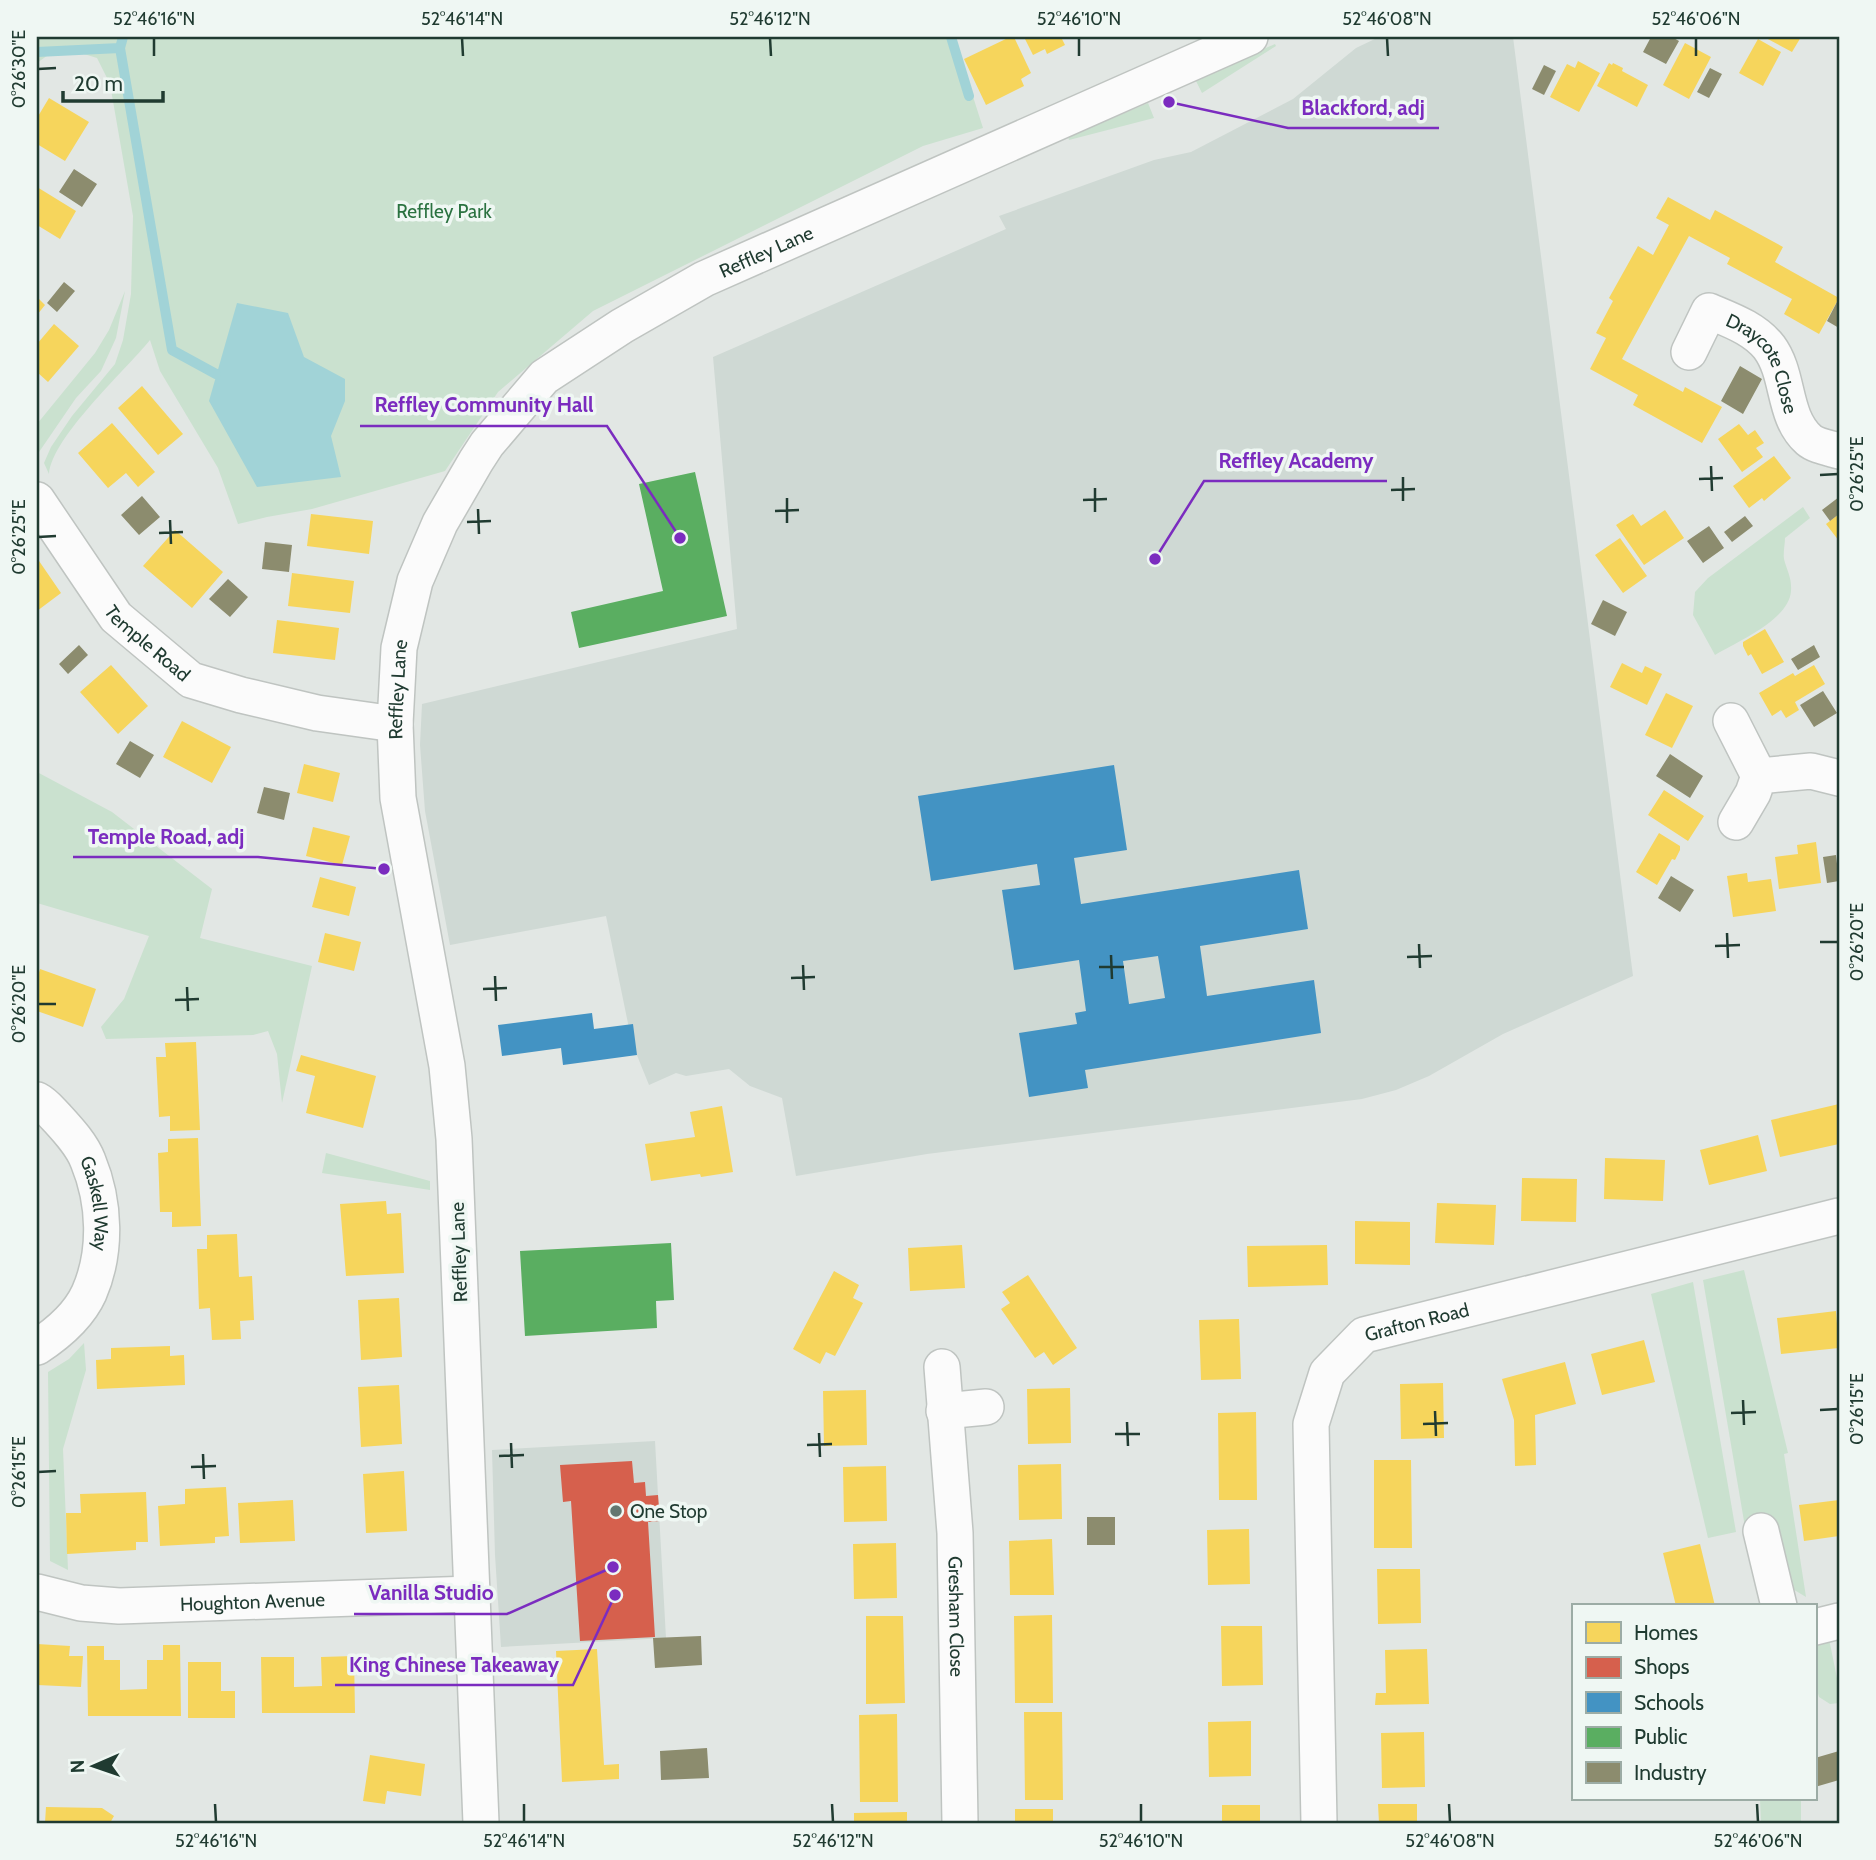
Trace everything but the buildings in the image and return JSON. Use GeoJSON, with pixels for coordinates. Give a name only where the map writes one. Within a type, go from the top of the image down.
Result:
{"type":"FeatureCollection","features":[{"type":"Feature","properties":{"kind":"street","name":"Reffley Lane"},"geometry":{"type":"LineString","coordinates":[[481,1823],[454,1139],[447,1066],[398,797],[395,724],[399,648],[415,582],[440,523],[487,444],[544,377],[622,326],[705,279],[1250,37]]}},
{"type":"Feature","properties":{"kind":"street","name":"Draycote Close"},"geometry":{"type":"LineString","coordinates":[[1689,352],[1709,311],[1749,330],[1769,348],[1785,382],[1791,416],[1810,442],[1839,451]]}},
{"type":"Feature","properties":{"kind":"street","name":"Temple Road"},"geometry":{"type":"LineString","coordinates":[[37,500],[116,617],[191,680],[317,713],[395,724]]}},
{"type":"Feature","properties":{"kind":"street"},"geometry":{"type":"LineString","coordinates":[[1731,721],[1759,776],[1753,793],[1736,821]]}},
{"type":"Feature","properties":{"kind":"street"},"geometry":{"type":"LineString","coordinates":[[1759,776],[1811,771],[1839,778]]}},
{"type":"Feature","properties":{"kind":"street","name":"Gaskell Way"},"geometry":{"type":"LineString","coordinates":[[37,1100],[69,1130],[88,1159],[98,1194],[102,1230],[98,1263],[88,1294],[68,1322],[37,1346]]}},
{"type":"Feature","properties":{"kind":"street","name":"Grafton Road"},"geometry":{"type":"LineString","coordinates":[[1319,1823],[1311,1424],[1327,1373],[1364,1335],[1839,1216]]}},
{"type":"Feature","properties":{"kind":"street","name":"Gresham Close"},"geometry":{"type":"LineString","coordinates":[[942,1367],[955,1533],[960,1823]]}},
{"type":"Feature","properties":{"kind":"street"},"geometry":{"type":"LineString","coordinates":[[944,1412],[986,1407]]}},
{"type":"Feature","properties":{"kind":"street"},"geometry":{"type":"LineString","coordinates":[[1761,1531],[1779,1604]]}},
{"type":"Feature","properties":{"kind":"street","name":"Houghton Avenue"},"geometry":{"type":"LineString","coordinates":[[37,1592],[81,1603],[119,1606],[471,1594]]}},
{"type":"Feature","properties":{"kind":"street"},"geometry":{"type":"LineString","coordinates":[[1816,1627],[1839,1621]]}},
{"type":"Feature","properties":{"kind":"shaded area"},"geometry":{"type":"Polygon","coordinates":[[[1379,37],[1513,37],[1633,976],[1503,1034],[1429,1076],[1396,1090],[1362,1099],[927,1154],[796,1176],[782,1098],[750,1086],[729,1069],[686,1076],[676,1073],[649,1085],[632,1043],[606,916],[450,945],[425,811],[420,745],[422,704],[737,629],[713,357],[1006,229],[999,216],[1154,160],[1191,152],[1293,99],[1356,48],[1379,37]]]}},
{"type":"Feature","properties":{"kind":"shaded area"},"geometry":{"type":"Polygon","coordinates":[[[655,1441],[666,1638],[501,1647],[492,1450],[655,1441]]]}},
{"type":"Feature","properties":{"kind":"green space","name":"Reffley Park"},"geometry":{"type":"Polygon","coordinates":[[[37,37],[954,37],[983,128],[923,146],[593,311],[498,392],[445,471],[312,509],[238,524],[218,468],[160,371],[150,340],[76,424],[53,459],[49,474],[44,463],[51,447],[72,416],[115,364],[123,340],[131,294],[133,216],[110,84],[97,58],[55,50],[37,63],[37,37]]]}},
{"type":"Feature","properties":{"kind":"green space"},"geometry":{"type":"Polygon","coordinates":[[[1275,44],[1276,46],[1202,93],[1195,79],[1275,44]]]}},
{"type":"Feature","properties":{"kind":"green space"},"geometry":{"type":"Polygon","coordinates":[[[1148,103],[1154,118],[1069,140],[1068,137],[1148,103]]]}},
{"type":"Feature","properties":{"kind":"green space"},"geometry":{"type":"Polygon","coordinates":[[[125,291],[116,338],[101,371],[76,398],[37,455],[37,424],[95,353],[109,330],[125,291]]]}},
{"type":"Feature","properties":{"kind":"green space"},"geometry":{"type":"Polygon","coordinates":[[[1803,507],[1810,518],[1785,538],[1784,559],[1791,586],[1788,602],[1782,611],[1761,629],[1715,655],[1693,615],[1695,592],[1708,578],[1803,507]]]}},
{"type":"Feature","properties":{"kind":"green space"},"geometry":{"type":"Polygon","coordinates":[[[37,772],[112,812],[212,889],[200,938],[312,966],[282,1103],[277,1054],[268,1031],[253,1035],[106,1039],[101,1027],[124,999],[149,936],[37,903],[37,772]]]}},
{"type":"Feature","properties":{"kind":"green space"},"geometry":{"type":"Polygon","coordinates":[[[326,1153],[430,1181],[430,1190],[322,1173],[326,1153]]]}},
{"type":"Feature","properties":{"kind":"green space"},"geometry":{"type":"Polygon","coordinates":[[[1744,1270],[1788,1453],[1784,1454],[1806,1597],[1791,1588],[1745,1527],[1703,1280],[1744,1270]]]}},
{"type":"Feature","properties":{"kind":"green space"},"geometry":{"type":"Polygon","coordinates":[[[1693,1282],[1736,1532],[1708,1538],[1651,1294],[1693,1282]]]}},
{"type":"Feature","properties":{"kind":"green space"},"geometry":{"type":"Polygon","coordinates":[[[84,1343],[86,1370],[63,1449],[68,1570],[50,1561],[48,1372],[69,1359],[84,1343]]]}},
{"type":"Feature","properties":{"kind":"green space"},"geometry":{"type":"Polygon","coordinates":[[[1828,1634],[1839,1688],[1839,1703],[1830,1704],[1819,1697],[1816,1686],[1816,1639],[1828,1634]]]}},
{"type":"Feature","properties":{"kind":"green space"},"geometry":{"type":"Polygon","coordinates":[[[1760,1800],[1801,1800],[1801,1823],[1761,1823],[1760,1800]]]}},
{"type":"Feature","properties":{"kind":"water"},"geometry":{"type":"Polygon","coordinates":[[[237,303],[288,313],[304,357],[345,379],[345,401],[331,436],[341,477],[257,487],[209,401],[237,303]]]}},
{"type":"Feature","properties":{"kind":"waterway"},"geometry":{"type":"LineString","coordinates":[[123,37],[120,48],[172,350],[216,374]]}},
{"type":"Feature","properties":{"kind":"waterway"},"geometry":{"type":"LineString","coordinates":[[951,37],[969,96]]}},
{"type":"Feature","properties":{"kind":"waterway"},"geometry":{"type":"LineString","coordinates":[[37,52],[120,48]]}},
{"type":"Feature","properties":{"kind":"place","name":"Blackford, adj"},"geometry":{"type":"Point","coordinates":[1169,102]}},
{"type":"Feature","properties":{"kind":"place","name":"Reffley Community Hall"},"geometry":{"type":"Point","coordinates":[680,538]}},
{"type":"Feature","properties":{"kind":"place","name":"Reffley Academy"},"geometry":{"type":"Point","coordinates":[1155,559]}},
{"type":"Feature","properties":{"kind":"place","name":"Temple Road, adj"},"geometry":{"type":"Point","coordinates":[384,869]}},
{"type":"Feature","properties":{"kind":"place","name":"One Stop"},"geometry":{"type":"Point","coordinates":[616,1511]}},
{"type":"Feature","properties":{"kind":"place","name":"Vanilla Studio"},"geometry":{"type":"Point","coordinates":[613,1567]}},
{"type":"Feature","properties":{"kind":"place","name":"King Chinese Takeaway"},"geometry":{"type":"Point","coordinates":[615,1595]}}]}
